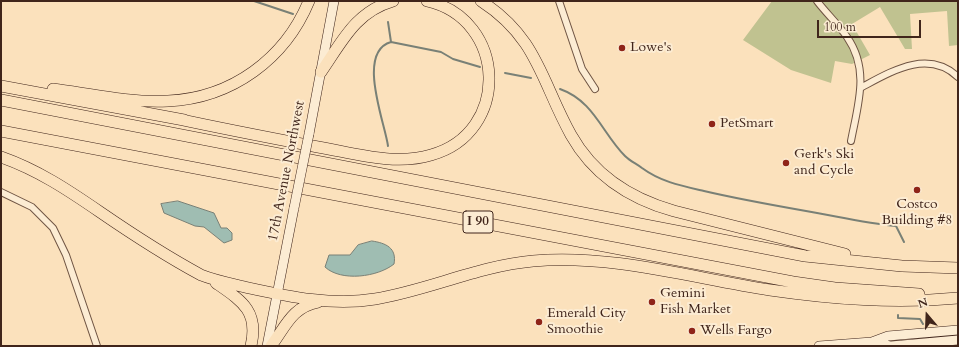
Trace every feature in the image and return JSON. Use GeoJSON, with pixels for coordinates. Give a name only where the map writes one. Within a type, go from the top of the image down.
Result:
{"type":"FeatureCollection","features":[{"type":"Feature","properties":{"kind":"highway"},"geometry":{"type":"LineString","coordinates":[[1,82],[149,101],[167,101],[198,97],[222,90],[239,82],[270,59],[294,30],[309,1]]}},
{"type":"Feature","properties":{"kind":"highway"},"geometry":{"type":"LineString","coordinates":[[321,72],[355,22],[378,6],[394,1]]}},
{"type":"Feature","properties":{"kind":"highway"},"geometry":{"type":"LineString","coordinates":[[1,86],[178,119],[230,131],[357,154],[397,160],[430,156],[443,151],[462,140],[481,118],[486,105],[490,79],[485,52],[474,32],[454,13],[427,1]]}},
{"type":"Feature","properties":{"kind":"highway"},"geometry":{"type":"LineString","coordinates":[[481,1],[494,10],[522,37],[540,68],[572,137],[588,160],[606,178],[620,188],[654,205],[674,212],[814,248],[902,266]]}},
{"type":"Feature","properties":{"kind":"highway","name":"I 90"},"geometry":{"type":"LineString","coordinates":[[1,100],[805,256],[902,266],[958,268]]}},
{"type":"Feature","properties":{"kind":"highway","name":"I 90"},"geometry":{"type":"LineString","coordinates":[[1,131],[793,282],[835,288],[884,292],[958,294]]}},
{"type":"Feature","properties":{"kind":"highway"},"geometry":{"type":"LineString","coordinates":[[1,157],[58,183],[101,213],[183,266],[212,280],[239,300],[248,310],[252,318],[254,329],[251,346]]}},
{"type":"Feature","properties":{"kind":"highway"},"geometry":{"type":"LineString","coordinates":[[212,280],[324,301],[343,302],[376,299],[479,270],[526,262],[579,260],[634,266],[769,290],[830,298],[894,302],[958,298]]}},
{"type":"Feature","properties":{"kind":"highway"},"geometry":{"type":"LineString","coordinates":[[272,346],[295,311],[303,306],[324,301]]}},
{"type":"Feature","properties":{"kind":"main road","name":"17th Avenue Northwest"},"geometry":{"type":"LineString","coordinates":[[267,346],[334,1]]}},
{"type":"Feature","properties":{"kind":"main road"},"geometry":{"type":"LineString","coordinates":[[819,346],[872,342],[888,336],[958,330]]}},
{"type":"Feature","properties":{"kind":"main road"},"geometry":{"type":"LineString","coordinates":[[872,342],[890,346],[958,340]]}},
{"type":"Feature","properties":{"kind":"street"},"geometry":{"type":"LineString","coordinates":[[559,1],[582,69],[595,89]]}},
{"type":"Feature","properties":{"kind":"street"},"geometry":{"type":"LineString","coordinates":[[817,1],[846,35],[854,48],[860,66],[862,87],[850,141]]}},
{"type":"Feature","properties":{"kind":"street"},"geometry":{"type":"LineString","coordinates":[[862,87],[899,68],[914,64],[927,63],[941,66],[958,77]]}},
{"type":"Feature","properties":{"kind":"street"},"geometry":{"type":"LineString","coordinates":[[1,192],[23,202],[46,220],[53,228],[62,244],[97,346]]}},
{"type":"Feature","properties":{"kind":"green space"},"geometry":{"type":"Polygon","coordinates":[[[772,1],[958,1],[958,45],[949,46],[947,11],[910,14],[912,49],[905,49],[880,7],[852,24],[870,55],[852,64],[835,61],[831,83],[791,70],[743,40],[772,1]]]}},
{"type":"Feature","properties":{"kind":"water"},"geometry":{"type":"Polygon","coordinates":[[[178,201],[214,213],[221,228],[227,228],[232,233],[232,240],[224,243],[204,227],[195,226],[164,213],[161,204],[178,201]]]}},
{"type":"Feature","properties":{"kind":"water"},"geometry":{"type":"Polygon","coordinates":[[[372,241],[382,243],[392,250],[394,254],[394,264],[379,272],[360,276],[340,275],[325,267],[329,255],[350,255],[358,245],[372,241]]]}},
{"type":"Feature","properties":{"kind":"waterway"},"geometry":{"type":"LineString","coordinates":[[254,1],[293,14]]}},
{"type":"Feature","properties":{"kind":"waterway"},"geometry":{"type":"LineString","coordinates":[[388,22],[391,42]]}},
{"type":"Feature","properties":{"kind":"waterway"},"geometry":{"type":"LineString","coordinates":[[388,146],[375,89],[375,59],[381,48],[391,42],[441,52],[453,59],[480,67]]}},
{"type":"Feature","properties":{"kind":"waterway"},"geometry":{"type":"LineString","coordinates":[[505,73],[531,78]]}},
{"type":"Feature","properties":{"kind":"waterway"},"geometry":{"type":"LineString","coordinates":[[560,89],[572,94],[589,109],[627,158],[657,177],[680,185],[730,197],[896,226],[904,242]]}},
{"type":"Feature","properties":{"kind":"waterway"},"geometry":{"type":"LineString","coordinates":[[898,315],[898,318],[920,319],[923,324]]}},
{"type":"Feature","properties":{"kind":"place","name":"Lowe's"},"geometry":{"type":"Point","coordinates":[622,48]}},
{"type":"Feature","properties":{"kind":"place","name":"PetSmart"},"geometry":{"type":"Point","coordinates":[712,124]}},
{"type":"Feature","properties":{"kind":"place","name":"Gerk's Ski and Cycle"},"geometry":{"type":"Point","coordinates":[786,163]}},
{"type":"Feature","properties":{"kind":"place","name":"Costco Building #8"},"geometry":{"type":"Point","coordinates":[917,190]}},
{"type":"Feature","properties":{"kind":"place","name":"Gemini Fish Market"},"geometry":{"type":"Point","coordinates":[652,302]}},
{"type":"Feature","properties":{"kind":"place","name":"Emerald City Smoothie"},"geometry":{"type":"Point","coordinates":[539,322]}},
{"type":"Feature","properties":{"kind":"place","name":"Wells Fargo"},"geometry":{"type":"Point","coordinates":[692,331]}}]}
